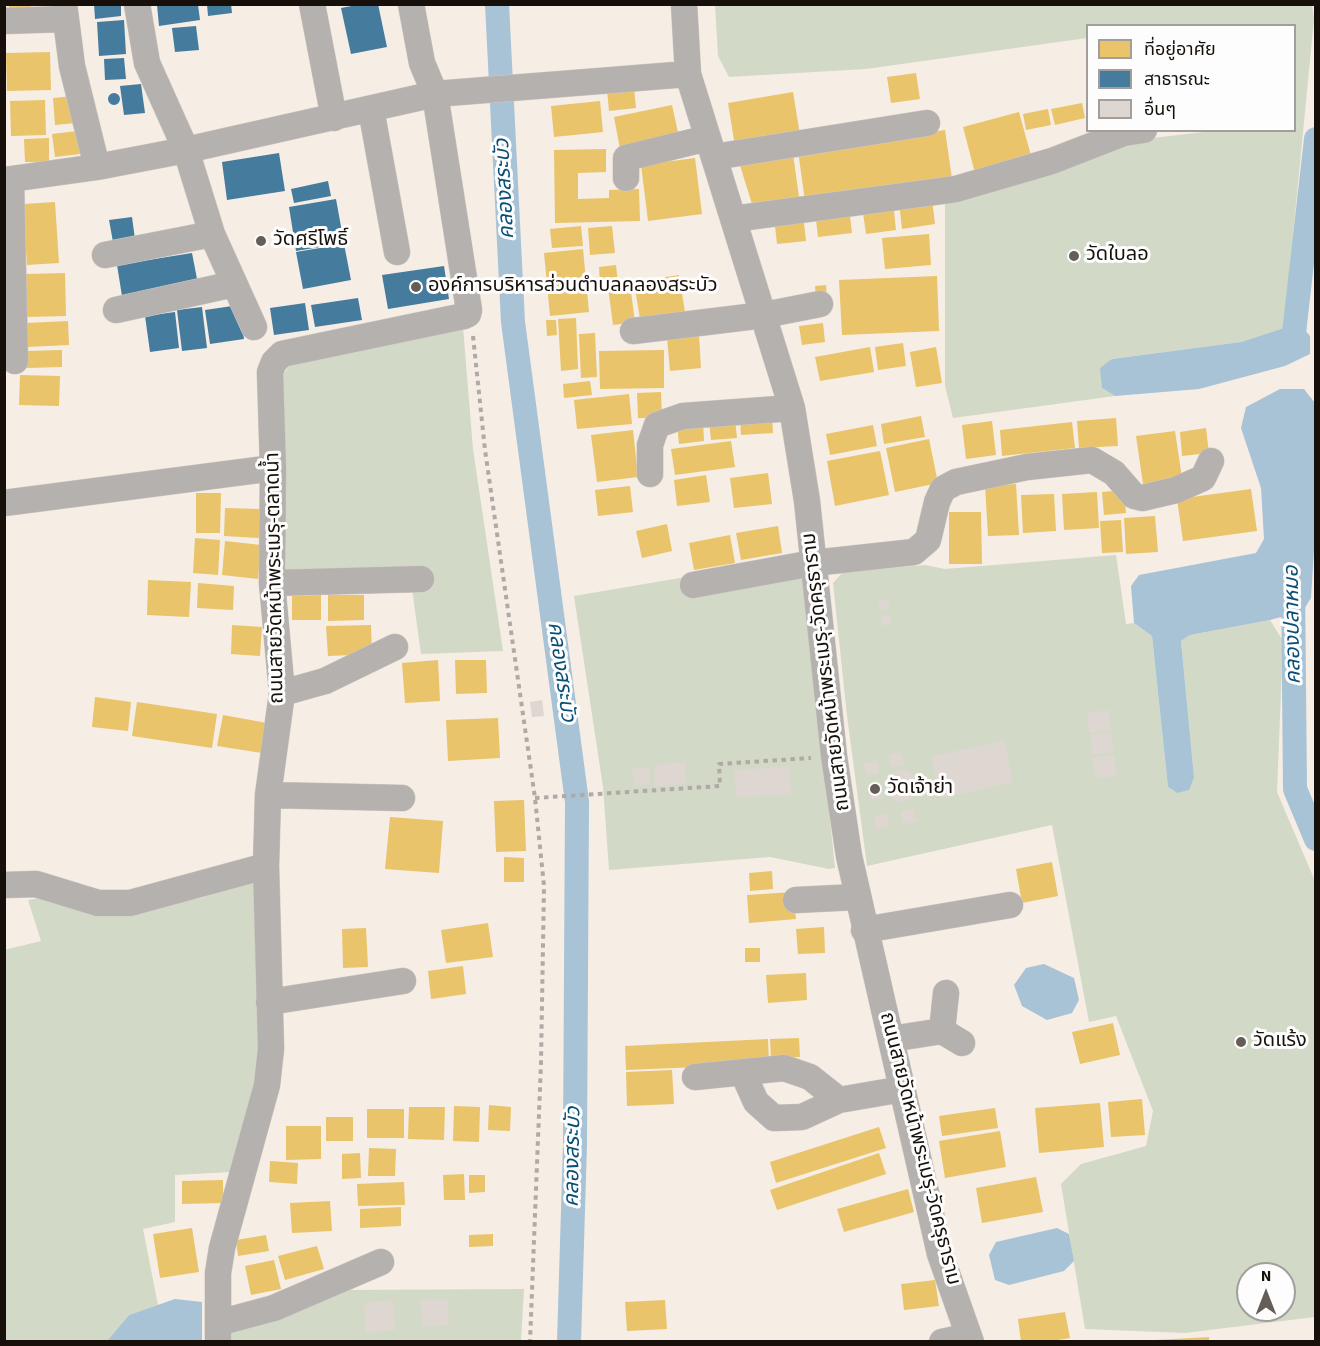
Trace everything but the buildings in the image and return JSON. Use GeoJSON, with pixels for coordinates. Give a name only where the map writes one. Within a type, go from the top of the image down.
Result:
{"type":"FeatureCollection","features":[{"type":"Feature","properties":{"kind":"street"},"geometry":{"type":"LineString","coordinates":[[137,4],[147,63],[186,150],[212,234],[254,327]]}},
{"type":"Feature","properties":{"kind":"street"},"geometry":{"type":"LineString","coordinates":[[312,4],[334,118]]}},
{"type":"Feature","properties":{"kind":"street"},"geometry":{"type":"LineString","coordinates":[[411,4],[422,63],[443,92],[468,314]]}},
{"type":"Feature","properties":{"kind":"street","name":"ถนนสายวัดหน้าพระเมรุ-วัดครุธาราม"},"geometry":{"type":"LineString","coordinates":[[684,4],[688,74],[792,408],[807,501],[834,756],[849,856],[864,930],[940,1254],[970,1339]]}},
{"type":"Feature","properties":{"kind":"street"},"geometry":{"type":"LineString","coordinates":[[4,21],[64,12],[72,66],[97,166]]}},
{"type":"Feature","properties":{"kind":"street"},"geometry":{"type":"LineString","coordinates":[[15,361],[8,180],[186,150],[443,92],[688,74]]}},
{"type":"Feature","properties":{"kind":"street"},"geometry":{"type":"LineString","coordinates":[[370,109],[398,252]]}},
{"type":"Feature","properties":{"kind":"street"},"geometry":{"type":"LineString","coordinates":[[626,178],[626,158],[927,123]]}},
{"type":"Feature","properties":{"kind":"street"},"geometry":{"type":"LineString","coordinates":[[733,219],[956,189],[1052,161],[1131,132]]}},
{"type":"Feature","properties":{"kind":"street"},"geometry":{"type":"LineString","coordinates":[[105,255],[212,234]]}},
{"type":"Feature","properties":{"kind":"street"},"geometry":{"type":"LineString","coordinates":[[116,310],[234,284]]}},
{"type":"Feature","properties":{"kind":"street"},"geometry":{"type":"LineString","coordinates":[[633,331],[764,315],[820,304]]}},
{"type":"Feature","properties":{"kind":"street","name":"ถนนสายวัดหน้าพระเมรุ-ตลาดน้ำ"},"geometry":{"type":"LineString","coordinates":[[218,1332],[218,1273],[222,1248],[267,1085],[271,1049],[266,866],[268,795],[282,693],[272,584],[273,468],[270,372],[274,362],[282,354],[468,314]]}},
{"type":"Feature","properties":{"kind":"street"},"geometry":{"type":"LineString","coordinates":[[650,474],[650,445],[657,425],[683,416],[792,408]]}},
{"type":"Feature","properties":{"kind":"street"},"geometry":{"type":"LineString","coordinates":[[693,585],[813,562],[914,552],[928,540],[937,502],[943,489],[956,482],[1027,467],[1092,460],[1114,472],[1134,496],[1142,498],[1176,490],[1203,478],[1211,461]]}},
{"type":"Feature","properties":{"kind":"street"},"geometry":{"type":"LineString","coordinates":[[4,503],[273,468]]}},
{"type":"Feature","properties":{"kind":"street"},"geometry":{"type":"LineString","coordinates":[[272,584],[421,579]]}},
{"type":"Feature","properties":{"kind":"street"},"geometry":{"type":"LineString","coordinates":[[282,693],[325,681],[395,647]]}},
{"type":"Feature","properties":{"kind":"street"},"geometry":{"type":"LineString","coordinates":[[268,795],[402,798]]}},
{"type":"Feature","properties":{"kind":"street"},"geometry":{"type":"LineString","coordinates":[[4,885],[36,884],[98,903],[130,903],[266,866]]}},
{"type":"Feature","properties":{"kind":"street"},"geometry":{"type":"LineString","coordinates":[[796,900],[857,897]]}},
{"type":"Feature","properties":{"kind":"street"},"geometry":{"type":"LineString","coordinates":[[864,930],[1011,905]]}},
{"type":"Feature","properties":{"kind":"street"},"geometry":{"type":"LineString","coordinates":[[269,1002],[403,981]]}},
{"type":"Feature","properties":{"kind":"street"},"geometry":{"type":"LineString","coordinates":[[891,1039],[952,1037],[946,993]]}},
{"type":"Feature","properties":{"kind":"street"},"geometry":{"type":"LineString","coordinates":[[695,1077],[784,1068],[810,1077],[839,1100]]}},
{"type":"Feature","properties":{"kind":"street"},"geometry":{"type":"LineString","coordinates":[[743,1073],[756,1102],[774,1118],[802,1117],[839,1100],[903,1089]]}},
{"type":"Feature","properties":{"kind":"street"},"geometry":{"type":"LineString","coordinates":[[218,1332],[381,1262]]}},
{"type":"Feature","properties":{"kind":"street"},"geometry":{"type":"LineString","coordinates":[[942,1341],[970,1339]]}},
{"type":"Feature","properties":{"kind":"path"},"geometry":{"type":"LineString","coordinates":[[468,314],[471,320],[485,450],[535,798],[544,886],[541,1063],[530,1341]]}},
{"type":"Feature","properties":{"kind":"path"},"geometry":{"type":"LineString","coordinates":[[535,798],[720,786],[719,764],[834,756]]}},
{"type":"Feature","properties":{"kind":"green space"},"geometry":{"type":"Polygon","coordinates":[[[715,5],[1312,5],[1314,19],[1284,328],[1241,342],[1112,359],[1102,388],[1115,396],[953,418],[945,386],[945,200],[1127,141],[1204,132],[1296,132],[1296,24],[1086,24],[1086,38],[866,69],[729,77],[718,56],[715,5]]]}},
{"type":"Feature","properties":{"kind":"green space"},"geometry":{"type":"Polygon","coordinates":[[[463,327],[473,449],[503,651],[421,654],[410,575],[286,576],[283,375],[292,361],[463,327]]]}},
{"type":"Feature","properties":{"kind":"green space"},"geometry":{"type":"Polygon","coordinates":[[[1116,555],[1126,624],[1134,623],[1152,636],[1168,787],[1177,793],[1194,777],[1181,641],[1190,635],[1270,620],[1283,641],[1277,792],[1315,881],[1315,1317],[1296,1319],[1296,1262],[1236,1262],[1236,1322],[1274,1322],[1185,1333],[1085,1329],[1061,1184],[1081,1164],[1146,1146],[1153,1111],[1116,1016],[1089,1022],[1052,825],[867,866],[847,716],[833,583],[843,572],[925,565],[945,569],[1116,555]]]}},
{"type":"Feature","properties":{"kind":"green space"},"geometry":{"type":"Polygon","coordinates":[[[803,557],[835,868],[829,869],[770,857],[609,870],[603,787],[574,596],[803,557]]]}},
{"type":"Feature","properties":{"kind":"green space"},"geometry":{"type":"Polygon","coordinates":[[[258,878],[263,1049],[230,1172],[175,1175],[175,1222],[143,1229],[158,1305],[129,1315],[107,1341],[5,1341],[4,950],[41,941],[28,900],[57,895],[99,915],[201,898],[258,878]]]}},
{"type":"Feature","properties":{"kind":"green space"},"geometry":{"type":"Polygon","coordinates":[[[524,1289],[521,1341],[230,1342],[231,1331],[339,1290],[524,1289]]]}},
{"type":"Feature","properties":{"kind":"water"},"geometry":{"type":"Polygon","coordinates":[[[1284,328],[1304,329],[1310,336],[1310,354],[1285,366],[1199,389],[1115,396],[1102,388],[1100,368],[1112,359],[1241,342],[1284,328]]]}},
{"type":"Feature","properties":{"kind":"water"},"geometry":{"type":"Polygon","coordinates":[[[1280,389],[1304,389],[1315,403],[1316,517],[1311,598],[1303,611],[1270,620],[1190,635],[1181,641],[1194,777],[1189,790],[1177,793],[1168,787],[1152,636],[1134,623],[1131,586],[1139,575],[1256,553],[1264,539],[1261,488],[1241,428],[1246,407],[1280,389]]]}},
{"type":"Feature","properties":{"kind":"water"},"geometry":{"type":"Polygon","coordinates":[[[1044,964],[1074,978],[1079,1000],[1072,1013],[1047,1020],[1022,1006],[1014,985],[1026,968],[1044,964]]]}},
{"type":"Feature","properties":{"kind":"water"},"geometry":{"type":"Polygon","coordinates":[[[1057,1228],[1069,1234],[1074,1261],[1064,1271],[1009,1285],[995,1280],[989,1255],[996,1242],[1057,1228]]]}},
{"type":"Feature","properties":{"kind":"water"},"geometry":{"type":"Polygon","coordinates":[[[175,1299],[202,1302],[202,1341],[107,1341],[129,1315],[175,1299]]]}},
{"type":"Feature","properties":{"kind":"waterway","name":"คลองสระบัว"},"geometry":{"type":"LineString","coordinates":[[497,4],[513,322],[577,802],[575,1144],[569,1342]]}},
{"type":"Feature","properties":{"kind":"waterway","name":"คลองปลาหมอ"},"geometry":{"type":"LineString","coordinates":[[1293,342],[1316,139]]}},
{"type":"Feature","properties":{"kind":"waterway","name":"คลองปลาหมอ"},"geometry":{"type":"LineString","coordinates":[[1293,581],[1295,789],[1316,839]]}},
{"type":"Feature","properties":{"kind":"place","name":"วัดศรีโพธิ์"},"geometry":{"type":"Point","coordinates":[261,241]}},
{"type":"Feature","properties":{"kind":"place","name":"วัดใบลอ"},"geometry":{"type":"Point","coordinates":[1074,256]}},
{"type":"Feature","properties":{"kind":"place","name":"องค์การบริหารส่วนตำบลคลองสระบัว"},"geometry":{"type":"Point","coordinates":[416,287]}},
{"type":"Feature","properties":{"kind":"place","name":"วัดเจ้าย่า"},"geometry":{"type":"Point","coordinates":[875,789]}},
{"type":"Feature","properties":{"kind":"place","name":"วัดแร้ง"},"geometry":{"type":"Point","coordinates":[1241,1042]}}]}
